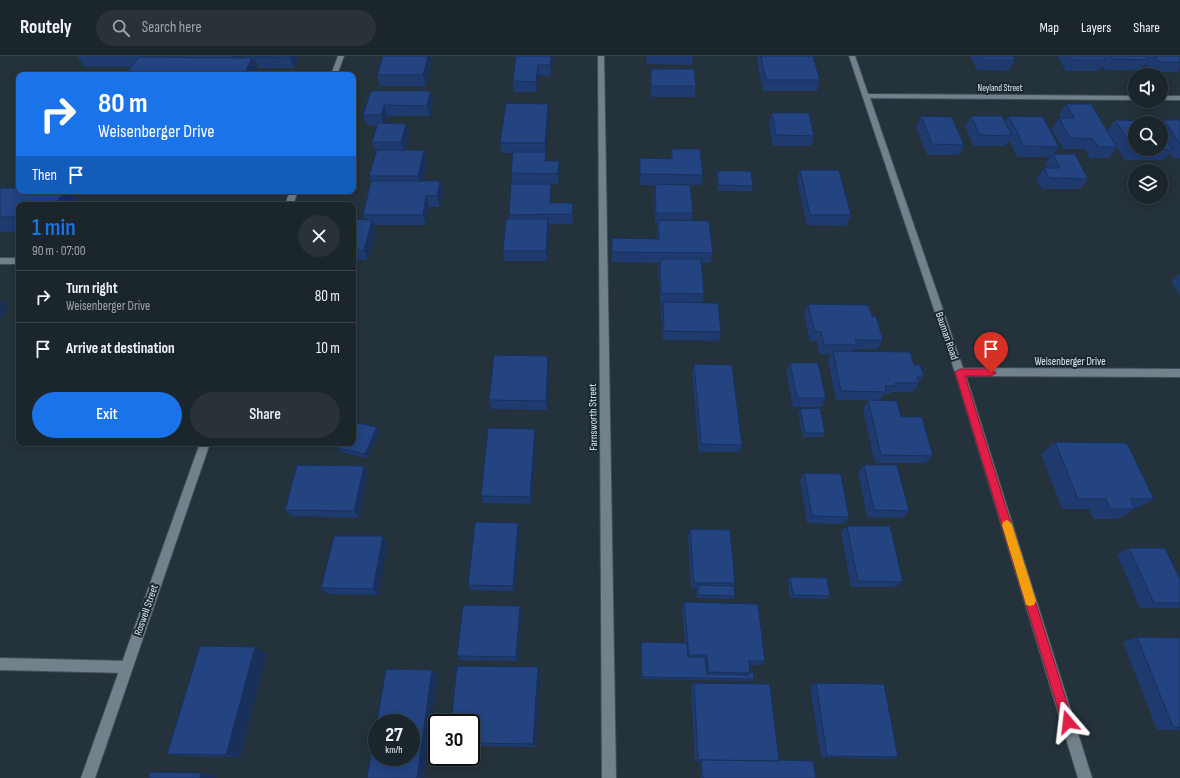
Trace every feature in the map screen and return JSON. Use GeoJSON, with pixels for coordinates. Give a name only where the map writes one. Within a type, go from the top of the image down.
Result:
{"type":"FeatureCollection","features":[{"type":"Feature","properties":{"kind":"street"},"geometry":{"type":"LineString","coordinates":[[335,72],[341,56]]}},
{"type":"Feature","properties":{"kind":"street","name":"Farnsworth Street"},"geometry":{"type":"LineString","coordinates":[[601,56],[609,778]]}},
{"type":"Feature","properties":{"kind":"street","name":"Bauman Road"},"geometry":{"type":"LineString","coordinates":[[852,56],[960,372],[1085,778]]}},
{"type":"Feature","properties":{"kind":"street","name":"Neyland Street"},"geometry":{"type":"LineString","coordinates":[[865,96],[1128,98]]}},
{"type":"Feature","properties":{"kind":"street"},"geometry":{"type":"LineString","coordinates":[[1168,98],[1180,98]]}},
{"type":"Feature","properties":{"kind":"street"},"geometry":{"type":"LineString","coordinates":[[0,261],[16,261]]}},
{"type":"Feature","properties":{"kind":"street","name":"Weisenberger Drive"},"geometry":{"type":"LineString","coordinates":[[960,372],[1180,373]]}},
{"type":"Feature","properties":{"kind":"street","name":"Roswell Street"},"geometry":{"type":"LineString","coordinates":[[88,778],[204,446]]}},
{"type":"Feature","properties":{"kind":"street"},"geometry":{"type":"LineString","coordinates":[[0,664],[127,667]]}},
{"type":"Feature","properties":{"kind":"building"},"geometry":{"type":"Polygon","coordinates":[[[291,56],[290,58],[254,57],[291,56]]]}},
{"type":"Feature","properties":{"kind":"building"},"geometry":{"type":"Polygon","coordinates":[[[383,56],[428,56],[423,75],[377,75],[383,56]]]}},
{"type":"Feature","properties":{"kind":"building"},"geometry":{"type":"Polygon","coordinates":[[[516,56],[551,56],[550,65],[538,65],[536,82],[513,81],[516,56]]]}},
{"type":"Feature","properties":{"kind":"building"},"geometry":{"type":"Polygon","coordinates":[[[761,56],[813,56],[820,80],[766,80],[761,56]]]}},
{"type":"Feature","properties":{"kind":"building"},"geometry":{"type":"Polygon","coordinates":[[[981,56],[1013,56],[1015,60],[983,60],[981,56]]]}},
{"type":"Feature","properties":{"kind":"building"},"geometry":{"type":"Polygon","coordinates":[[[1070,56],[1103,56],[1106,60],[1073,60],[1070,56]]]}},
{"type":"Feature","properties":{"kind":"building"},"geometry":{"type":"Polygon","coordinates":[[[1110,56],[1146,56],[1148,60],[1113,59],[1110,56]]]}},
{"type":"Feature","properties":{"kind":"building"},"geometry":{"type":"Polygon","coordinates":[[[1155,56],[1180,56],[1180,62],[1159,62],[1155,56]]]}},
{"type":"Feature","properties":{"kind":"building"},"geometry":{"type":"Polygon","coordinates":[[[138,57],[252,58],[245,72],[128,72],[138,57]]]}},
{"type":"Feature","properties":{"kind":"building"},"geometry":{"type":"Polygon","coordinates":[[[651,69],[694,69],[696,86],[651,86],[651,69]]]}},
{"type":"Feature","properties":{"kind":"building"},"geometry":{"type":"Polygon","coordinates":[[[371,91],[430,91],[427,106],[384,105],[381,115],[363,115],[371,91]]]}},
{"type":"Feature","properties":{"kind":"building"},"geometry":{"type":"Polygon","coordinates":[[[506,103],[548,104],[545,143],[500,143],[506,103]]]}},
{"type":"Feature","properties":{"kind":"building"},"geometry":{"type":"Polygon","coordinates":[[[1066,104],[1091,104],[1117,147],[1098,147],[1093,139],[1070,138],[1059,118],[1074,118],[1066,104]]]}},
{"type":"Feature","properties":{"kind":"building"},"geometry":{"type":"Polygon","coordinates":[[[772,113],[809,113],[814,136],[776,135],[772,113]]]}},
{"type":"Feature","properties":{"kind":"building"},"geometry":{"type":"Polygon","coordinates":[[[921,116],[952,117],[964,145],[932,144],[921,116]]]}},
{"type":"Feature","properties":{"kind":"building"},"geometry":{"type":"Polygon","coordinates":[[[971,116],[1002,116],[1012,136],[980,135],[971,116]]]}},
{"type":"Feature","properties":{"kind":"building"},"geometry":{"type":"Polygon","coordinates":[[[1009,116],[1043,117],[1059,147],[1024,146],[1009,116]]]}},
{"type":"Feature","properties":{"kind":"building"},"geometry":{"type":"Polygon","coordinates":[[[1115,120],[1128,120],[1128,140],[1115,120]]]}},
{"type":"Feature","properties":{"kind":"building"},"geometry":{"type":"Polygon","coordinates":[[[1168,120],[1180,120],[1180,144],[1168,126],[1168,120]]]}},
{"type":"Feature","properties":{"kind":"building"},"geometry":{"type":"Polygon","coordinates":[[[378,123],[406,124],[401,142],[372,142],[378,123]]]}},
{"type":"Feature","properties":{"kind":"building"},"geometry":{"type":"Polygon","coordinates":[[[1168,143],[1173,150],[1168,150],[1168,143]]]}},
{"type":"Feature","properties":{"kind":"building"},"geometry":{"type":"Polygon","coordinates":[[[672,149],[700,149],[703,175],[640,174],[640,158],[672,159],[672,149]]]}},
{"type":"Feature","properties":{"kind":"building"},"geometry":{"type":"Polygon","coordinates":[[[377,150],[424,150],[418,176],[369,176],[377,150]]]}},
{"type":"Feature","properties":{"kind":"building"},"geometry":{"type":"Polygon","coordinates":[[[513,152],[546,152],[545,161],[559,161],[558,174],[511,173],[513,152]]]}},
{"type":"Feature","properties":{"kind":"building"},"geometry":{"type":"Polygon","coordinates":[[[1053,154],[1075,154],[1088,179],[1049,178],[1044,168],[1060,168],[1053,154]]]}},
{"type":"Feature","properties":{"kind":"building"},"geometry":{"type":"Polygon","coordinates":[[[800,170],[839,170],[851,215],[810,215],[800,170]]]}},
{"type":"Feature","properties":{"kind":"building"},"geometry":{"type":"Polygon","coordinates":[[[717,171],[751,171],[753,186],[719,185],[717,171]]]}},
{"type":"Feature","properties":{"kind":"building"},"geometry":{"type":"Polygon","coordinates":[[[371,181],[440,181],[437,196],[426,196],[423,215],[363,215],[371,181]]]}},
{"type":"Feature","properties":{"kind":"building"},"geometry":{"type":"Polygon","coordinates":[[[511,184],[551,184],[550,203],[573,203],[572,214],[509,215],[511,184]]]}},
{"type":"Feature","properties":{"kind":"building"},"geometry":{"type":"Polygon","coordinates":[[[655,184],[690,185],[693,213],[656,213],[655,184]]]}},
{"type":"Feature","properties":{"kind":"building"},"geometry":{"type":"Polygon","coordinates":[[[0,188],[16,188],[16,194],[62,194],[57,202],[16,202],[16,217],[0,217],[0,188]]]}},
{"type":"Feature","properties":{"kind":"building"},"geometry":{"type":"Polygon","coordinates":[[[356,219],[372,220],[364,250],[356,250],[356,219]]]}},
{"type":"Feature","properties":{"kind":"building"},"geometry":{"type":"Polygon","coordinates":[[[506,219],[548,219],[546,251],[503,251],[506,219]]]}},
{"type":"Feature","properties":{"kind":"building"},"geometry":{"type":"Polygon","coordinates":[[[658,220],[709,221],[713,253],[612,252],[612,238],[659,239],[658,220]]]}},
{"type":"Feature","properties":{"kind":"building"},"geometry":{"type":"Polygon","coordinates":[[[660,259],[701,259],[704,294],[661,293],[660,259]]]}},
{"type":"Feature","properties":{"kind":"building"},"geometry":{"type":"Polygon","coordinates":[[[663,302],[718,303],[721,332],[664,331],[663,302]]]}},
{"type":"Feature","properties":{"kind":"building"},"geometry":{"type":"Polygon","coordinates":[[[808,304],[868,305],[872,316],[876,316],[883,340],[855,340],[857,345],[824,345],[821,332],[815,332],[808,304]]]}},
{"type":"Feature","properties":{"kind":"building"},"geometry":{"type":"Polygon","coordinates":[[[833,351],[910,352],[914,365],[920,365],[924,376],[917,376],[919,383],[895,383],[896,386],[885,386],[886,392],[841,391],[833,351]]]}},
{"type":"Feature","properties":{"kind":"building"},"geometry":{"type":"Polygon","coordinates":[[[494,355],[548,356],[546,401],[489,400],[494,355]]]}},
{"type":"Feature","properties":{"kind":"building"},"geometry":{"type":"Polygon","coordinates":[[[790,363],[818,363],[826,398],[797,398],[790,363]]]}},
{"type":"Feature","properties":{"kind":"building"},"geometry":{"type":"Polygon","coordinates":[[[694,364],[732,365],[742,445],[701,444],[694,364]]]}},
{"type":"Feature","properties":{"kind":"building"},"geometry":{"type":"Polygon","coordinates":[[[868,400],[897,401],[901,417],[922,417],[933,456],[881,455],[868,400]]]}},
{"type":"Feature","properties":{"kind":"building"},"geometry":{"type":"Polygon","coordinates":[[[820,408],[825,433],[805,433],[800,409],[820,408]]]}},
{"type":"Feature","properties":{"kind":"building"},"geometry":{"type":"Polygon","coordinates":[[[356,423],[377,427],[365,454],[337,448],[338,446],[356,446],[356,423]]]}},
{"type":"Feature","properties":{"kind":"building"},"geometry":{"type":"Polygon","coordinates":[[[488,428],[535,429],[530,497],[481,496],[488,428]]]}},
{"type":"Feature","properties":{"kind":"building"},"geometry":{"type":"Polygon","coordinates":[[[1055,442],[1127,443],[1154,499],[1130,499],[1135,509],[1110,509],[1106,499],[1078,499],[1055,442]]]}},
{"type":"Feature","properties":{"kind":"building"},"geometry":{"type":"Polygon","coordinates":[[[297,465],[364,466],[354,511],[285,510],[297,465]]]}},
{"type":"Feature","properties":{"kind":"building"},"geometry":{"type":"Polygon","coordinates":[[[864,465],[897,465],[909,511],[874,510],[864,465]]]}},
{"type":"Feature","properties":{"kind":"building"},"geometry":{"type":"Polygon","coordinates":[[[804,473],[841,474],[849,517],[812,516],[804,473]]]}},
{"type":"Feature","properties":{"kind":"building"},"geometry":{"type":"Polygon","coordinates":[[[475,522],[518,523],[513,586],[468,585],[475,522]]]}},
{"type":"Feature","properties":{"kind":"building"},"geometry":{"type":"Polygon","coordinates":[[[847,526],[890,526],[903,582],[858,581],[847,526]]]}},
{"type":"Feature","properties":{"kind":"building"},"geometry":{"type":"Polygon","coordinates":[[[690,529],[730,530],[735,583],[694,583],[690,529]]]}},
{"type":"Feature","properties":{"kind":"building"},"geometry":{"type":"Polygon","coordinates":[[[334,536],[383,536],[373,589],[321,588],[334,536]]]}},
{"type":"Feature","properties":{"kind":"building"},"geometry":{"type":"Polygon","coordinates":[[[1129,548],[1165,548],[1180,579],[1180,603],[1154,603],[1129,548]]]}},
{"type":"Feature","properties":{"kind":"building"},"geometry":{"type":"Polygon","coordinates":[[[790,577],[827,578],[830,596],[793,595],[790,577]]]}},
{"type":"Feature","properties":{"kind":"building"},"geometry":{"type":"Polygon","coordinates":[[[698,585],[734,586],[735,596],[698,595],[698,585]]]}},
{"type":"Feature","properties":{"kind":"building"},"geometry":{"type":"Polygon","coordinates":[[[684,602],[758,604],[765,661],[749,661],[750,673],[708,672],[707,655],[689,655],[684,602]]]}},
{"type":"Feature","properties":{"kind":"building"},"geometry":{"type":"Polygon","coordinates":[[[463,605],[520,606],[516,657],[457,656],[463,605]]]}},
{"type":"Feature","properties":{"kind":"building"},"geometry":{"type":"Polygon","coordinates":[[[1137,637],[1180,638],[1180,728],[1173,727],[1137,637]]]}},
{"type":"Feature","properties":{"kind":"building"},"geometry":{"type":"Polygon","coordinates":[[[641,642],[687,643],[688,657],[705,657],[707,674],[748,675],[750,672],[753,672],[754,679],[642,677],[641,642]]]}},
{"type":"Feature","properties":{"kind":"building"},"geometry":{"type":"Polygon","coordinates":[[[200,646],[255,647],[226,755],[167,754],[200,646]]]}},
{"type":"Feature","properties":{"kind":"building"},"geometry":{"type":"Polygon","coordinates":[[[457,666],[538,667],[533,744],[480,743],[480,714],[452,714],[457,666]]]}},
{"type":"Feature","properties":{"kind":"building"},"geometry":{"type":"Polygon","coordinates":[[[386,669],[432,670],[420,756],[420,714],[378,714],[386,669]]]}},
{"type":"Feature","properties":{"kind":"building"},"geometry":{"type":"Polygon","coordinates":[[[694,683],[770,684],[779,761],[698,760],[694,683]]]}},
{"type":"Feature","properties":{"kind":"building"},"geometry":{"type":"Polygon","coordinates":[[[816,683],[884,684],[898,757],[827,756],[816,683]]]}},
{"type":"Feature","properties":{"kind":"building"},"geometry":{"type":"Polygon","coordinates":[[[701,760],[813,761],[816,778],[703,778],[701,760]]]}},
{"type":"Feature","properties":{"kind":"building"},"geometry":{"type":"Polygon","coordinates":[[[369,766],[419,766],[417,778],[367,778],[369,766]]]}},
{"type":"Feature","properties":{"kind":"building"},"geometry":{"type":"Polygon","coordinates":[[[150,772],[201,773],[200,778],[148,778],[150,772]]]}},
{"type":"Feature","properties":{"kind":"slow traffic"},"geometry":{"type":"LineString","coordinates":[[1007,525],[1030,601]]}},
{"type":"Feature","properties":{"kind":"route"},"geometry":{"type":"LineString","coordinates":[[991,373],[960,372],[1068,722]]}}]}
